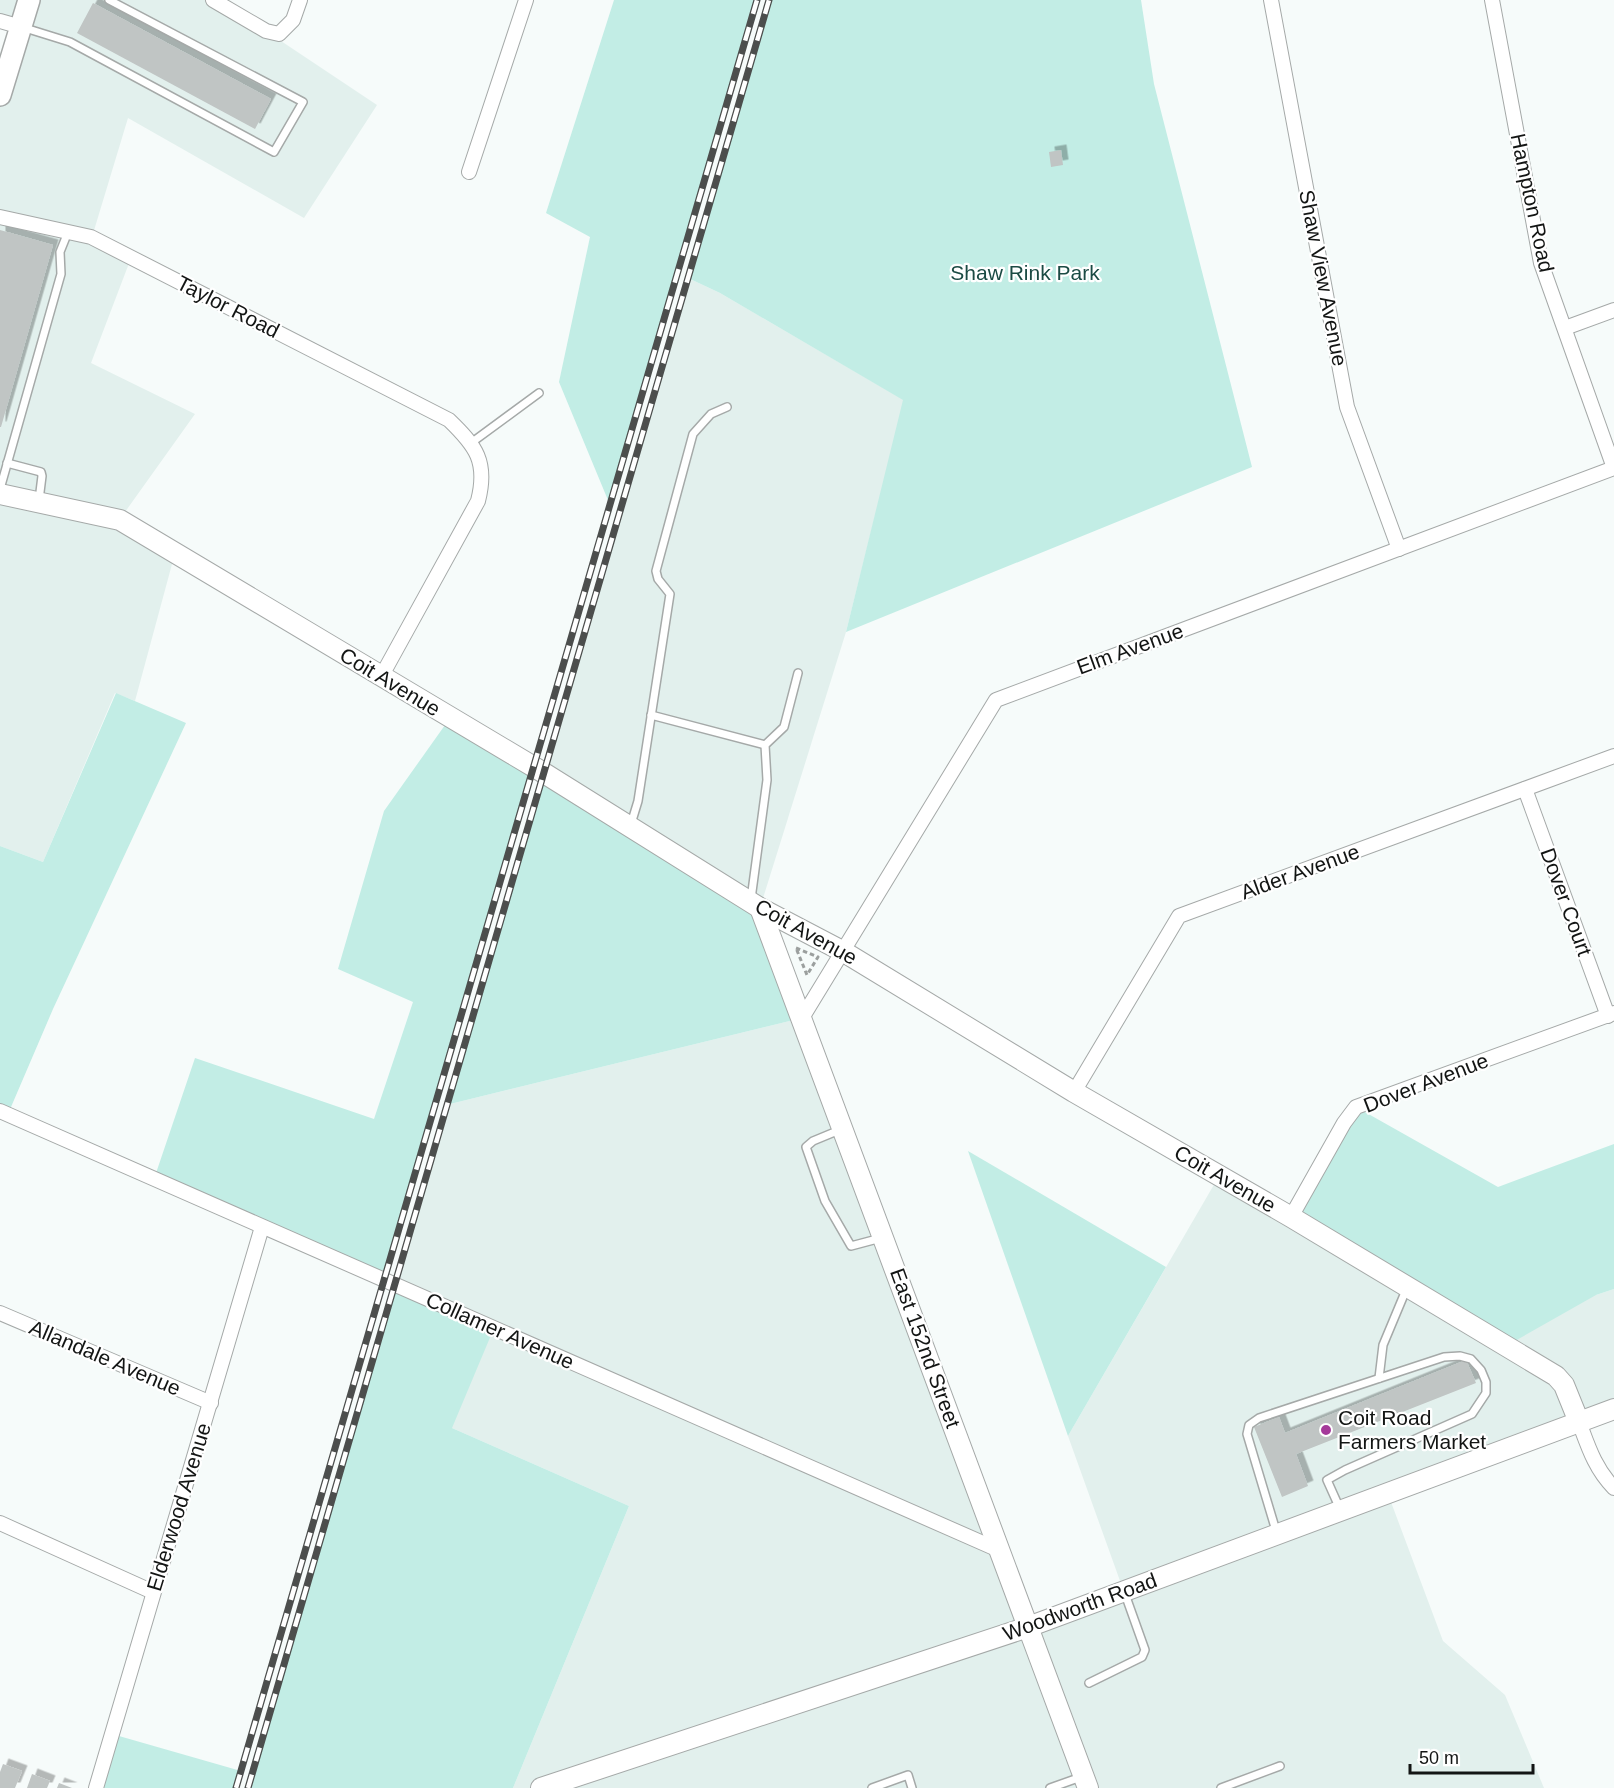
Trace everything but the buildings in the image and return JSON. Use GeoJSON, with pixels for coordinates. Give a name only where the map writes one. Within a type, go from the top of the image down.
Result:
{"type":"FeatureCollection","features":[{"type":"Feature","properties":{"kind":"main road"},"geometry":{"type":"LineString","coordinates":[[0,95],[28,0]]}},
{"type":"Feature","properties":{"kind":"street"},"geometry":{"type":"LineString","coordinates":[[213,0],[266,31],[279,34],[293,20],[300,0]]}},
{"type":"Feature","properties":{"kind":"street"},"geometry":{"type":"LineString","coordinates":[[469,171],[526,0]]}},
{"type":"Feature","properties":{"kind":"street","name":"Shaw View Avenue"},"geometry":{"type":"LineString","coordinates":[[1271,0],[1347,407],[1399,549]]}},
{"type":"Feature","properties":{"kind":"street","name":"Hampton Road"},"geometry":{"type":"LineString","coordinates":[[1492,0],[1541,263],[1614,468]]}},
{"type":"Feature","properties":{"kind":"street"},"geometry":{"type":"LineString","coordinates":[[0,21],[21,27]]}},
{"type":"Feature","properties":{"kind":"street","name":"Taylor Road"},"geometry":{"type":"LineString","coordinates":[[0,217],[92,237],[449,420],[471,443]]}},
{"type":"Feature","properties":{"kind":"street"},"geometry":{"type":"LineString","coordinates":[[1565,328],[1614,310]]}},
{"type":"Feature","properties":{"kind":"street"},"geometry":{"type":"LineString","coordinates":[[381,677],[478,501],[483,474],[481,461],[471,443]]}},
{"type":"Feature","properties":{"kind":"street","name":"Elm Avenue"},"geometry":{"type":"LineString","coordinates":[[802,1018],[996,700],[1614,468]]}},
{"type":"Feature","properties":{"kind":"street","name":"Coit Avenue"},"geometry":{"type":"LineString","coordinates":[[0,494],[120,520],[756,905],[844,952],[1074,1092],[1291,1217],[1556,1376],[1564,1385],[1579,1422]]}},
{"type":"Feature","properties":{"kind":"street","name":"Alder Avenue"},"geometry":{"type":"LineString","coordinates":[[1074,1092],[1179,916],[1614,756]]}},
{"type":"Feature","properties":{"kind":"street","name":"Dover Court"},"geometry":{"type":"LineString","coordinates":[[1525,789],[1611,1014]]}},
{"type":"Feature","properties":{"kind":"street","name":"East 152nd Street"},"geometry":{"type":"LineString","coordinates":[[756,905],[802,1018],[1086,1782]]}},
{"type":"Feature","properties":{"kind":"street","name":"Dover Avenue"},"geometry":{"type":"LineString","coordinates":[[1291,1217],[1344,1123],[1356,1107],[1611,1014]]}},
{"type":"Feature","properties":{"kind":"street","name":"Collamer Avenue"},"geometry":{"type":"LineString","coordinates":[[0,1111],[1001,1551]]}},
{"type":"Feature","properties":{"kind":"street","name":"Elderwood Avenue"},"geometry":{"type":"LineString","coordinates":[[96,1788],[261,1227]]}},
{"type":"Feature","properties":{"kind":"street","name":"Allandale Avenue"},"geometry":{"type":"LineString","coordinates":[[0,1313],[211,1403]]}},
{"type":"Feature","properties":{"kind":"street","name":"Woodworth Road"},"geometry":{"type":"LineString","coordinates":[[540,1788],[1028,1628],[1614,1409]]}},
{"type":"Feature","properties":{"kind":"street"},"geometry":{"type":"LineString","coordinates":[[1579,1422],[1597,1468],[1614,1488]]}},
{"type":"Feature","properties":{"kind":"street"},"geometry":{"type":"LineString","coordinates":[[0,1523],[153,1592]]}},
{"type":"Feature","properties":{"kind":"lane"},"geometry":{"type":"LineString","coordinates":[[21,27],[70,42],[274,152],[303,102],[109,0]]}},
{"type":"Feature","properties":{"kind":"lane"},"geometry":{"type":"LineString","coordinates":[[0,489],[61,274],[60,252],[68,232]]}},
{"type":"Feature","properties":{"kind":"lane"},"geometry":{"type":"LineString","coordinates":[[471,443],[539,393]]}},
{"type":"Feature","properties":{"kind":"lane"},"geometry":{"type":"LineString","coordinates":[[630,827],[638,801],[670,594],[658,579],[656,571],[693,434],[711,414],[727,407]]}},
{"type":"Feature","properties":{"kind":"lane"},"geometry":{"type":"LineString","coordinates":[[7,463],[41,472],[39,502]]}},
{"type":"Feature","properties":{"kind":"lane"},"geometry":{"type":"LineString","coordinates":[[756,905],[767,780],[765,745],[784,727],[798,673]]}},
{"type":"Feature","properties":{"kind":"lane"},"geometry":{"type":"LineString","coordinates":[[651,715],[765,745]]}},
{"type":"Feature","properties":{"kind":"lane"},"geometry":{"type":"LineString","coordinates":[[843,1129],[813,1141],[806,1147],[825,1201],[851,1246],[883,1237]]}},
{"type":"Feature","properties":{"kind":"lane"},"geometry":{"type":"LineString","coordinates":[[1379,1378],[1383,1345],[1407,1287]]}},
{"type":"Feature","properties":{"kind":"lane"},"geometry":{"type":"LineString","coordinates":[[1278,1535],[1246,1434],[1249,1425],[1259,1418],[1444,1357],[1460,1356],[1471,1359],[1481,1370],[1486,1382],[1486,1393],[1472,1414],[1327,1480],[1341,1512]]}},
{"type":"Feature","properties":{"kind":"lane"},"geometry":{"type":"LineString","coordinates":[[1089,1683],[1142,1657],[1145,1650],[1124,1592]]}},
{"type":"Feature","properties":{"kind":"lane"},"geometry":{"type":"LineString","coordinates":[[1221,1788],[1280,1766]]}},
{"type":"Feature","properties":{"kind":"lane"},"geometry":{"type":"LineString","coordinates":[[872,1788],[908,1776],[912,1788]]}},
{"type":"Feature","properties":{"kind":"lane"},"geometry":{"type":"LineString","coordinates":[[1050,1788],[1086,1782]]}},
{"type":"Feature","properties":{"kind":"path"},"geometry":{"type":"LineString","coordinates":[[796,948],[818,957],[807,975],[800,957],[796,948]]}},
{"type":"Feature","properties":{"kind":"shaded area"},"geometry":{"type":"Polygon","coordinates":[[[0,0],[226,0],[266,31],[377,105],[304,218],[128,118],[92,237],[131,258],[91,363],[195,414],[120,519],[175,553],[135,701],[115,693],[43,862],[0,846],[0,95],[20,27],[0,21],[0,0]]]}},
{"type":"Feature","properties":{"kind":"shaded area"},"geometry":{"type":"Polygon","coordinates":[[[688,278],[720,293],[904,400],[846,632],[760,908],[544,773],[688,278]]]}},
{"type":"Feature","properties":{"kind":"shaded area"},"geometry":{"type":"Polygon","coordinates":[[[802,1018],[1028,1627],[1124,1592],[1068,1436],[1219,1176],[1291,1217],[1596,1295],[1614,1289],[1614,1410],[1388,1494],[1443,1641],[1505,1695],[1544,1788],[513,1788],[629,1506],[452,1428],[396,1285],[399,1267],[446,1105],[802,1018]]]}},
{"type":"Feature","properties":{"kind":"green space"},"geometry":{"type":"Polygon","coordinates":[[[614,0],[757,0],[610,505],[559,382],[590,237],[546,213],[614,0]]]}},
{"type":"Feature","properties":{"kind":"green space","name":"Shaw Rink Park"},"geometry":{"type":"Polygon","coordinates":[[[769,0],[1141,0],[1154,84],[1252,467],[846,632],[903,400],[720,293],[688,278],[769,0]]]}},
{"type":"Feature","properties":{"kind":"green space"},"geometry":{"type":"Polygon","coordinates":[[[116,693],[186,723],[53,1009],[8,1114],[0,1111],[0,846],[43,862],[116,693]]]}},
{"type":"Feature","properties":{"kind":"green space"},"geometry":{"type":"Polygon","coordinates":[[[450,718],[531,766],[525,796],[384,1280],[154,1179],[195,1058],[374,1119],[413,1002],[338,969],[384,811],[450,718]]]}},
{"type":"Feature","properties":{"kind":"green space"},"geometry":{"type":"Polygon","coordinates":[[[544,773],[760,908],[802,1018],[446,1105],[544,773]]]}},
{"type":"Feature","properties":{"kind":"green space"},"geometry":{"type":"Polygon","coordinates":[[[1356,1107],[1498,1187],[1614,1144],[1614,1289],[1596,1295],[1506,1346],[1291,1217],[1356,1107]]]}},
{"type":"Feature","properties":{"kind":"green space"},"geometry":{"type":"Polygon","coordinates":[[[968,1151],[1166,1267],[1068,1436],[968,1151]]]}},
{"type":"Feature","properties":{"kind":"green space"},"geometry":{"type":"Polygon","coordinates":[[[396,1285],[494,1328],[452,1428],[629,1506],[513,1788],[248,1788],[387,1309],[396,1285]]]}},
{"type":"Feature","properties":{"kind":"green space"},"geometry":{"type":"Polygon","coordinates":[[[112,1734],[241,1771],[236,1788],[96,1788],[112,1734]]]}},
{"type":"Feature","properties":{"kind":"railway"},"geometry":{"type":"LineString","coordinates":[[236,1788],[757,0]]}},
{"type":"Feature","properties":{"kind":"railway"},"geometry":{"type":"LineString","coordinates":[[248,1788],[769,0]]}},
{"type":"Feature","properties":{"kind":"place","name":"Coit Road Farmers Market"},"geometry":{"type":"Point","coordinates":[1326,1430]}}]}
